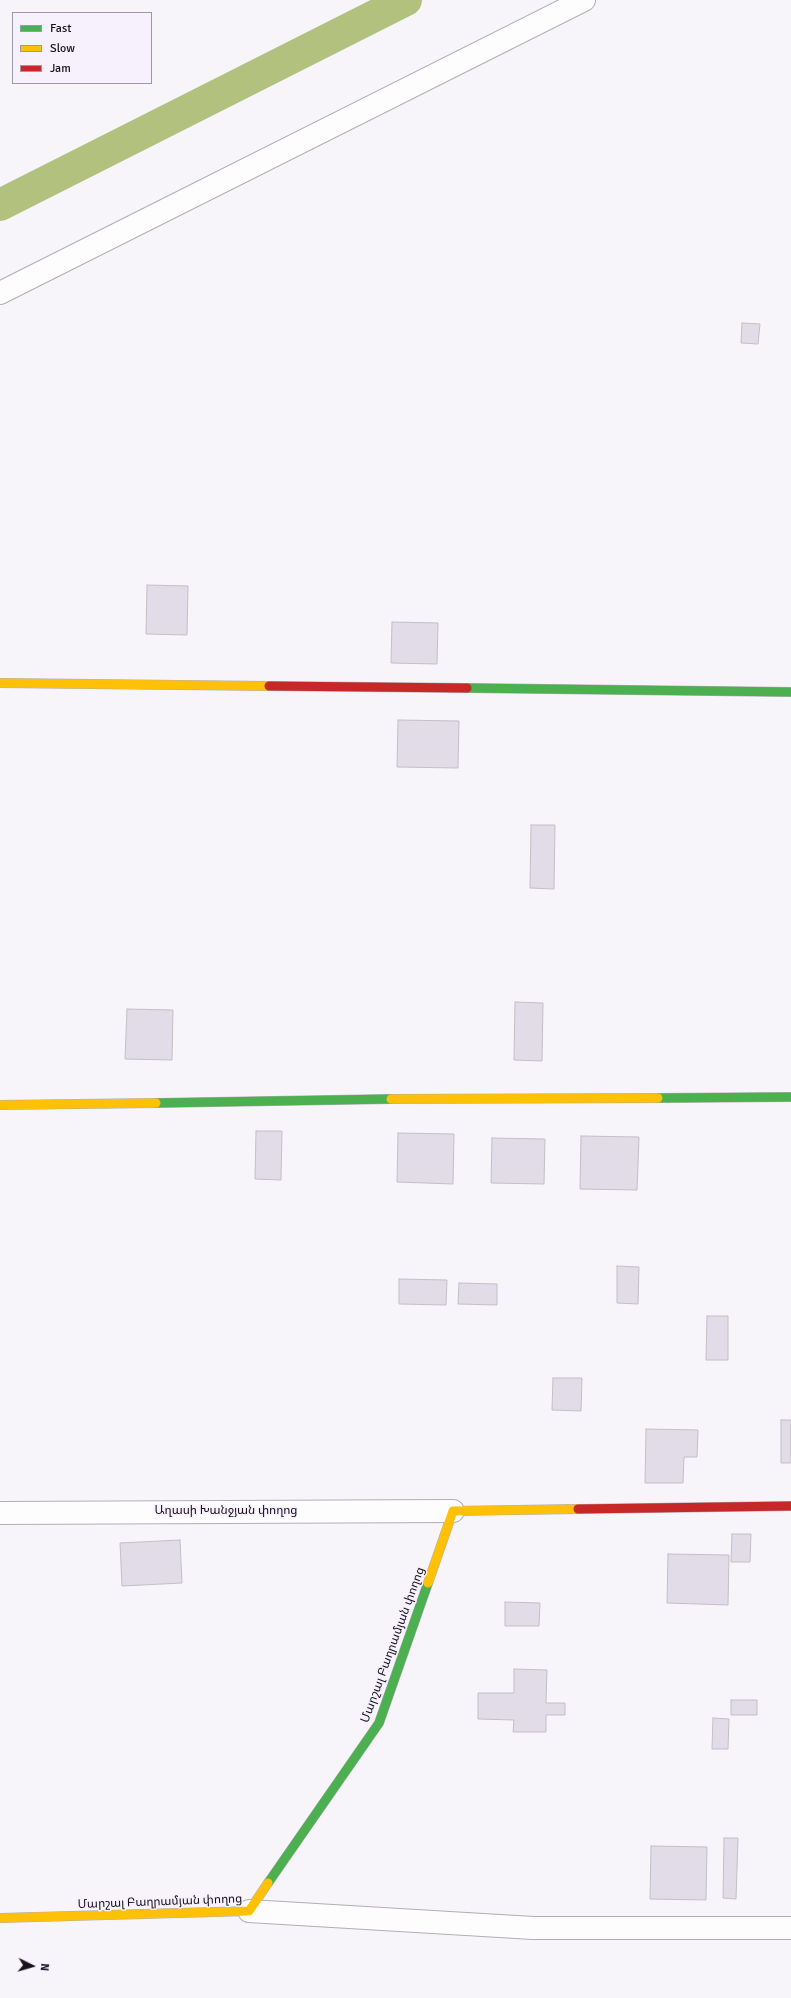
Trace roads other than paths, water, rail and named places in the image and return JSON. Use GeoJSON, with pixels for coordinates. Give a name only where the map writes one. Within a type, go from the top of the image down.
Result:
{"type":"FeatureCollection","features":[{"type":"Feature","properties":{"kind":"street"},"geometry":{"type":"LineString","coordinates":[[0,293],[584,0]]}},
{"type":"Feature","properties":{"kind":"street"},"geometry":{"type":"LineString","coordinates":[[0,683],[791,692]]}},
{"type":"Feature","properties":{"kind":"street"},"geometry":{"type":"LineString","coordinates":[[0,1106],[415,1099],[791,1097]]}},
{"type":"Feature","properties":{"kind":"street"},"geometry":{"type":"LineString","coordinates":[[453,1511],[791,1506]]}},
{"type":"Feature","properties":{"kind":"street","name":"Աղասի Խանջյան փողոց"},"geometry":{"type":"LineString","coordinates":[[0,1513],[453,1511]]}},
{"type":"Feature","properties":{"kind":"street","name":"Մարշալ Բաղրամյան փողոց"},"geometry":{"type":"LineString","coordinates":[[0,1918],[249,1911],[379,1723],[453,1511]]}},
{"type":"Feature","properties":{"kind":"street"},"geometry":{"type":"LineString","coordinates":[[249,1911],[533,1928],[791,1928]]}},
{"type":"Feature","properties":{"kind":"waterway"},"geometry":{"type":"LineString","coordinates":[[0,205],[406,0]]}}]}
